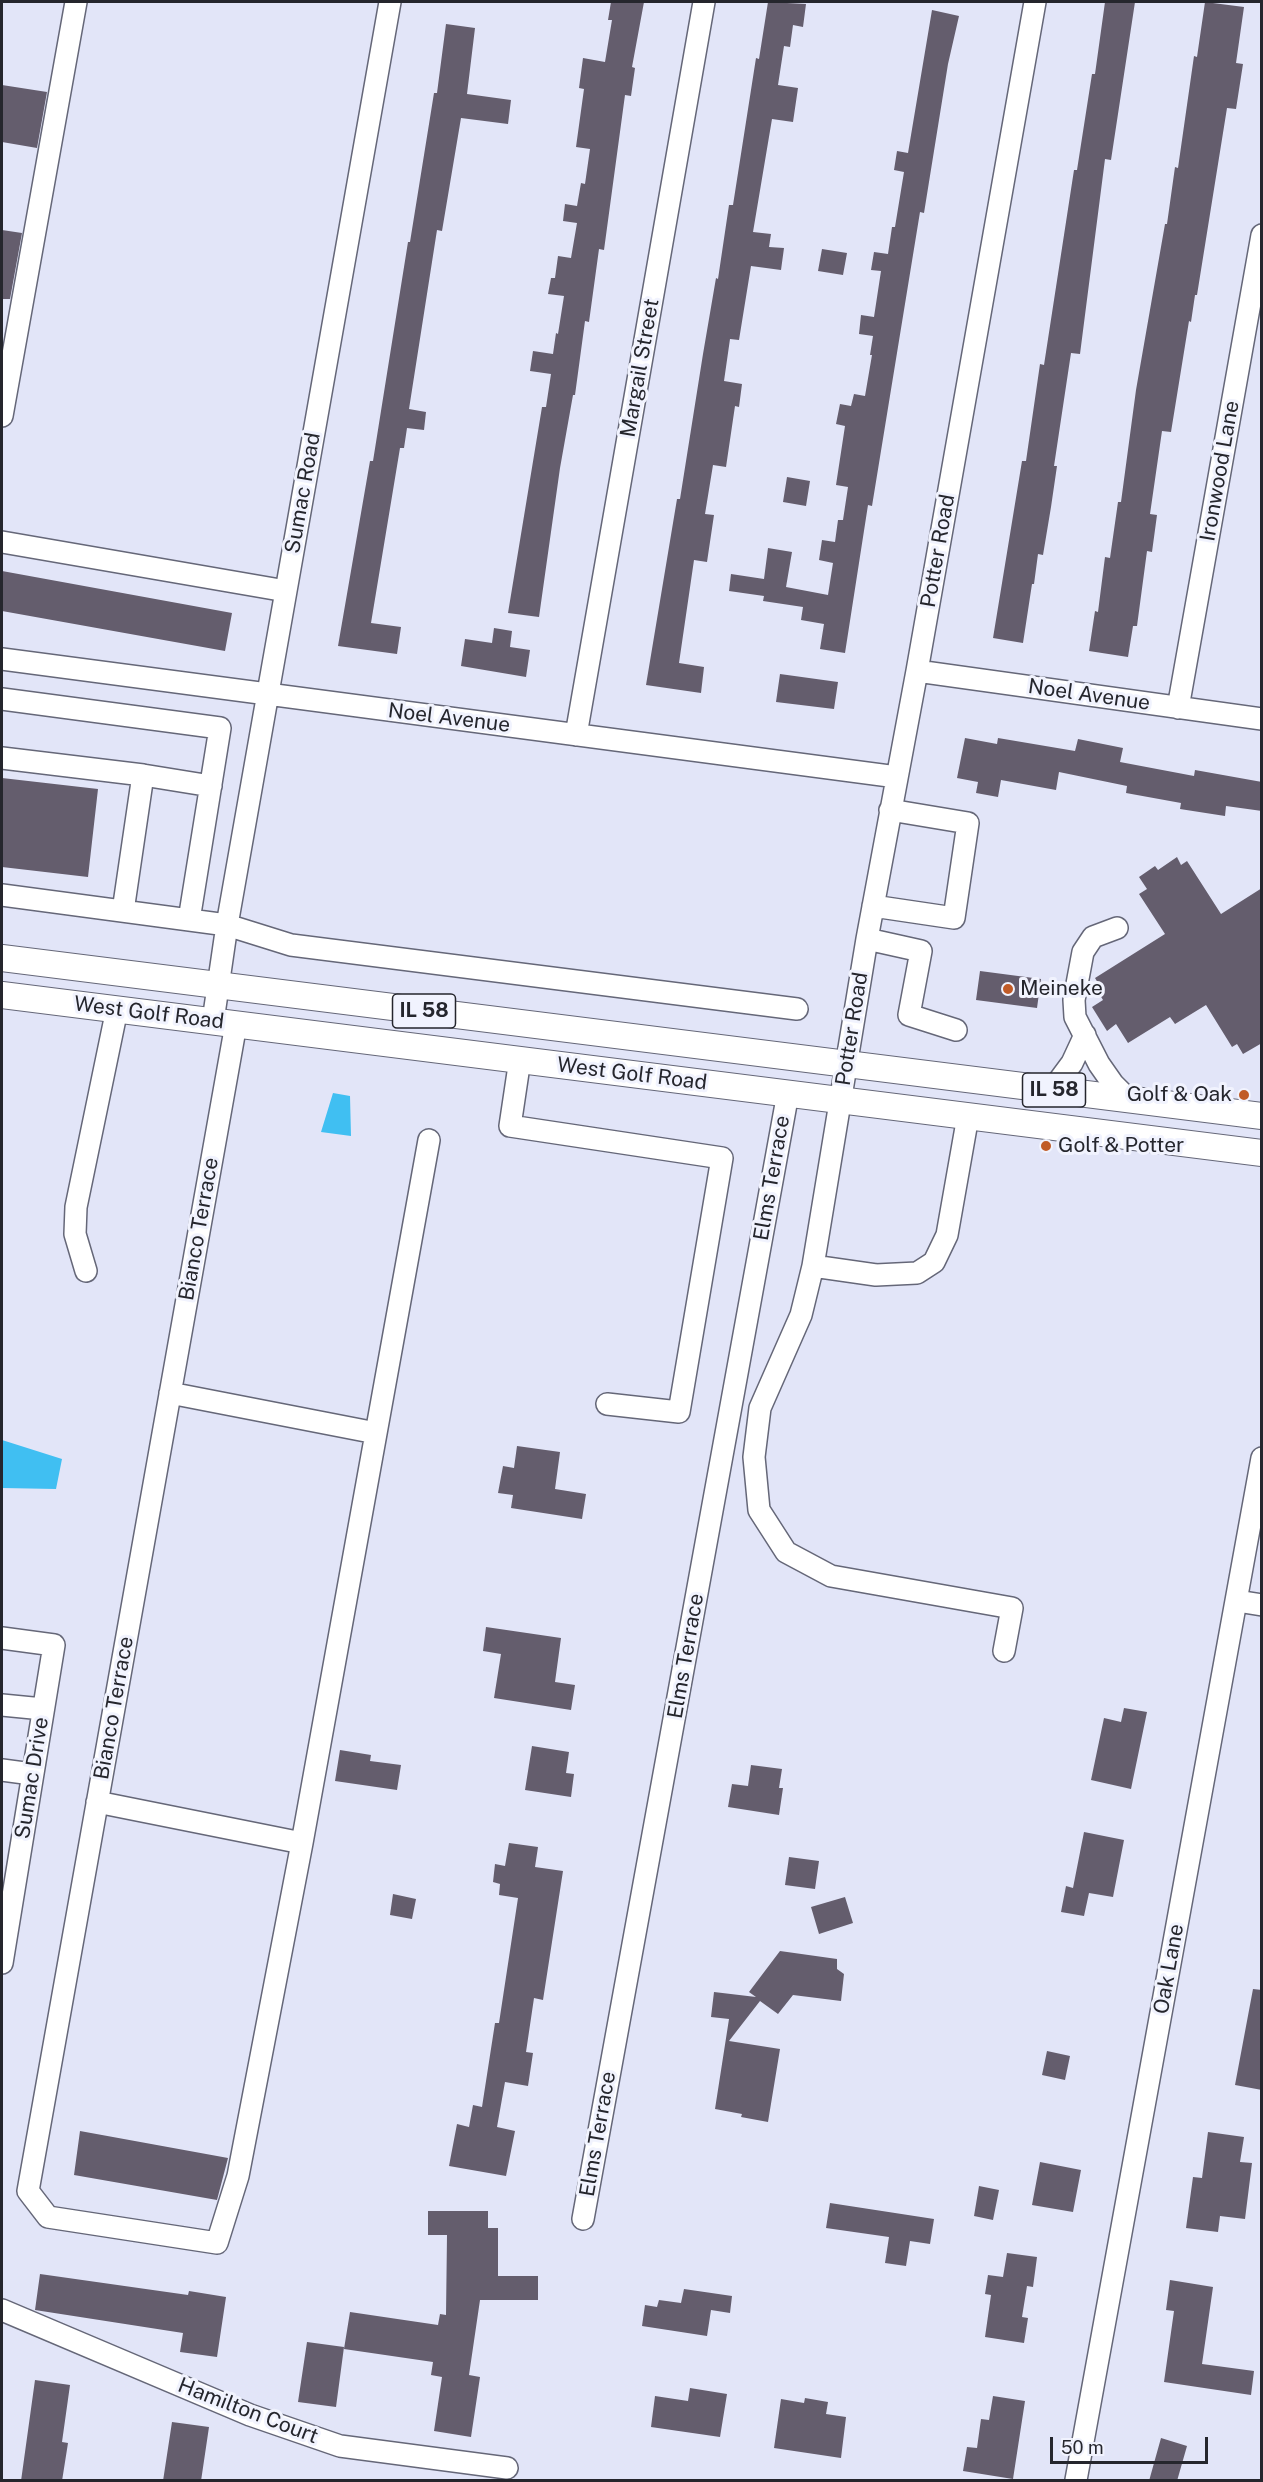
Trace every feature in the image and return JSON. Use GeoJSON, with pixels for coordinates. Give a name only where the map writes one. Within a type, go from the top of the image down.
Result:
{"type":"FeatureCollection","features":[{"type":"Feature","properties":{"kind":"main road","name":"West Golf Road"},"geometry":{"type":"LineString","coordinates":[[2,958],[1262,1116]]}},
{"type":"Feature","properties":{"kind":"main road","name":"West Golf Road"},"geometry":{"type":"LineString","coordinates":[[2,995],[1262,1153]]}},
{"type":"Feature","properties":{"kind":"street"},"geometry":{"type":"LineString","coordinates":[[2,416],[76,2]]}},
{"type":"Feature","properties":{"kind":"street","name":"Sumac Road"},"geometry":{"type":"LineString","coordinates":[[219,984],[227,925],[390,2]]}},
{"type":"Feature","properties":{"kind":"street","name":"Margail Street"},"geometry":{"type":"LineString","coordinates":[[576,735],[704,2]]}},
{"type":"Feature","properties":{"kind":"street","name":"Potter Road"},"geometry":{"type":"LineString","coordinates":[[1004,1651],[1012,1608],[831,1576],[786,1552],[759,1510],[754,1457],[760,1408],[801,1315],[813,1266],[867,939],[917,672],[1035,2]]}},
{"type":"Feature","properties":{"kind":"street","name":"Ironwood Lane"},"geometry":{"type":"LineString","coordinates":[[1178,708],[1262,235]]}},
{"type":"Feature","properties":{"kind":"street"},"geometry":{"type":"LineString","coordinates":[[2,542],[286,591]]}},
{"type":"Feature","properties":{"kind":"street","name":"Noel Avenue"},"geometry":{"type":"LineString","coordinates":[[2,659],[897,777]]}},
{"type":"Feature","properties":{"kind":"street","name":"Noel Avenue"},"geometry":{"type":"LineString","coordinates":[[917,672],[1262,719]]}},
{"type":"Feature","properties":{"kind":"street"},"geometry":{"type":"LineString","coordinates":[[2,699],[220,728],[189,920]]}},
{"type":"Feature","properties":{"kind":"street"},"geometry":{"type":"LineString","coordinates":[[2,758],[143,775],[211,786]]}},
{"type":"Feature","properties":{"kind":"street"},"geometry":{"type":"LineString","coordinates":[[123,911],[143,775]]}},
{"type":"Feature","properties":{"kind":"street"},"geometry":{"type":"LineString","coordinates":[[873,906],[954,918],[968,823],[890,810]]}},
{"type":"Feature","properties":{"kind":"street"},"geometry":{"type":"LineString","coordinates":[[2,895],[227,925],[291,945],[797,1009]]}},
{"type":"Feature","properties":{"kind":"street"},"geometry":{"type":"LineString","coordinates":[[1117,928],[1093,937],[1083,952],[1074,1000],[1075,1017],[1099,1064],[1113,1084],[1128,1099]]}},
{"type":"Feature","properties":{"kind":"street"},"geometry":{"type":"LineString","coordinates":[[867,939],[921,951],[909,1015],[956,1030]]}},
{"type":"Feature","properties":{"kind":"street","name":"Bianco Terrace"},"geometry":{"type":"LineString","coordinates":[[219,984],[225,1023],[170,1393],[28,2191],[48,2217],[217,2243],[237,2176],[302,1843]]}},
{"type":"Feature","properties":{"kind":"street"},"geometry":{"type":"LineString","coordinates":[[86,1271],[75,1234],[76,1207],[117,1009]]}},
{"type":"Feature","properties":{"kind":"street"},"geometry":{"type":"LineString","coordinates":[[1052,1090],[1072,1063],[1085,1035]]}},
{"type":"Feature","properties":{"kind":"street"},"geometry":{"type":"LineString","coordinates":[[520,1059],[510,1126],[722,1158],[679,1412],[607,1404]]}},
{"type":"Feature","properties":{"kind":"street","name":"Elms Terrace"},"geometry":{"type":"LineString","coordinates":[[583,2219],[788,1093]]}},
{"type":"Feature","properties":{"kind":"street"},"geometry":{"type":"LineString","coordinates":[[813,1266],[876,1275],[917,1273],[934,1262],[947,1235],[968,1116]]}},
{"type":"Feature","properties":{"kind":"street"},"geometry":{"type":"LineString","coordinates":[[97,1802],[302,1843],[429,1140]]}},
{"type":"Feature","properties":{"kind":"street"},"geometry":{"type":"LineString","coordinates":[[170,1393],[376,1433]]}},
{"type":"Feature","properties":{"kind":"street","name":"Oak Lane"},"geometry":{"type":"LineString","coordinates":[[1076,2481],[1262,1458]]}},
{"type":"Feature","properties":{"kind":"street"},"geometry":{"type":"LineString","coordinates":[[1237,1601],[1262,1605]]}},
{"type":"Feature","properties":{"kind":"street","name":"Sumac Drive"},"geometry":{"type":"LineString","coordinates":[[2,1638],[54,1645],[2,1962]]}},
{"type":"Feature","properties":{"kind":"street"},"geometry":{"type":"LineString","coordinates":[[2,1705],[43,1710]]}},
{"type":"Feature","properties":{"kind":"street"},"geometry":{"type":"LineString","coordinates":[[2,1770],[32,1774]]}},
{"type":"Feature","properties":{"kind":"street","name":"Hamilton Court"},"geometry":{"type":"LineString","coordinates":[[2,2310],[258,2418],[340,2446],[507,2468]]}},
{"type":"Feature","properties":{"kind":"water"},"geometry":{"type":"Polygon","coordinates":[[[333,1093],[350,1096],[351,1136],[321,1132],[333,1093]]]}},
{"type":"Feature","properties":{"kind":"water"},"geometry":{"type":"Polygon","coordinates":[[[2,1440],[62,1459],[56,1489],[2,1488],[2,1440]]]}},
{"type":"Feature","properties":{"kind":"building"},"geometry":{"type":"Polygon","coordinates":[[[611,2],[644,2],[632,67],[635,68],[631,96],[625,95],[604,250],[599,249],[589,322],[585,321],[575,395],[573,395],[560,468],[539,617],[508,613],[542,407],[546,407],[551,374],[530,371],[533,351],[553,354],[556,333],[558,334],[564,296],[548,294],[551,278],[555,278],[558,256],[571,258],[577,223],[563,221],[565,204],[577,206],[581,183],[585,184],[590,149],[576,147],[584,89],[579,88],[583,58],[605,62],[612,20],[608,20],[611,2]]]}},
{"type":"Feature","properties":{"kind":"building"},"geometry":{"type":"Polygon","coordinates":[[[768,2],[806,4],[803,27],[793,25],[790,47],[784,46],[778,85],[798,88],[793,122],[772,119],[753,232],[771,234],[769,247],[784,248],[781,270],[751,266],[739,340],[730,339],[724,381],[742,384],[739,407],[735,406],[726,467],[713,465],[705,514],[714,515],[707,562],[694,560],[679,663],[704,667],[701,693],[646,685],[677,499],[680,499],[729,205],[733,205],[756,58],[759,59],[768,2]]]}},
{"type":"Feature","properties":{"kind":"building"},"geometry":{"type":"Polygon","coordinates":[[[1105,2],[1135,2],[1111,160],[1105,159],[1080,354],[1071,353],[1054,466],[1057,466],[1051,507],[1043,555],[1038,554],[1023,643],[993,638],[1022,461],[1026,461],[1040,364],[1044,365],[1074,170],[1077,170],[1092,74],[1095,74],[1105,2]]]}},
{"type":"Feature","properties":{"kind":"building"},"geometry":{"type":"Polygon","coordinates":[[[1205,2],[1244,7],[1236,63],[1243,64],[1236,109],[1227,108],[1197,295],[1195,295],[1191,322],[1189,321],[1171,432],[1162,431],[1150,514],[1157,515],[1152,552],[1147,551],[1137,626],[1133,626],[1128,657],[1089,651],[1095,611],[1098,612],[1105,557],[1110,558],[1118,502],[1121,502],[1136,390],[1165,224],[1167,224],[1175,167],[1178,168],[1194,56],[1197,57],[1205,2]]]}},
{"type":"Feature","properties":{"kind":"building"},"geometry":{"type":"Polygon","coordinates":[[[932,10],[959,16],[948,64],[924,213],[920,212],[872,506],[868,505],[845,653],[820,649],[824,624],[801,620],[803,607],[763,601],[764,596],[729,591],[731,574],[764,579],[768,548],[792,552],[786,587],[828,595],[833,563],[819,560],[822,540],[835,542],[838,520],[843,520],[848,487],[836,485],[845,426],[836,424],[840,404],[851,406],[854,394],[865,396],[873,336],[859,334],[861,315],[874,317],[881,271],[871,270],[874,252],[888,254],[892,227],[895,227],[904,172],[894,170],[897,151],[908,153],[932,10]]]}},
{"type":"Feature","properties":{"kind":"building"},"geometry":{"type":"Polygon","coordinates":[[[446,24],[475,28],[467,94],[511,100],[508,124],[461,118],[442,231],[437,230],[409,409],[426,412],[424,430],[407,428],[404,448],[400,448],[371,623],[401,627],[397,654],[338,646],[370,461],[373,461],[434,93],[437,93],[446,24]]]}},
{"type":"Feature","properties":{"kind":"building"},"geometry":{"type":"Polygon","coordinates":[[[2,85],[47,92],[37,148],[2,142],[2,85]]]}},
{"type":"Feature","properties":{"kind":"building"},"geometry":{"type":"Polygon","coordinates":[[[2,230],[22,233],[10,299],[2,299],[2,230]]]}},
{"type":"Feature","properties":{"kind":"building"},"geometry":{"type":"Polygon","coordinates":[[[822,249],[847,253],[843,275],[818,271],[822,249]]]}},
{"type":"Feature","properties":{"kind":"building"},"geometry":{"type":"Polygon","coordinates":[[[787,477],[810,481],[806,506],[783,502],[787,477]]]}},
{"type":"Feature","properties":{"kind":"building"},"geometry":{"type":"Polygon","coordinates":[[[2,571],[232,613],[225,651],[2,611],[2,571]]]}},
{"type":"Feature","properties":{"kind":"building"},"geometry":{"type":"Polygon","coordinates":[[[494,628],[512,631],[510,647],[530,650],[526,677],[461,666],[465,639],[492,643],[494,628]]]}},
{"type":"Feature","properties":{"kind":"building"},"geometry":{"type":"Polygon","coordinates":[[[780,674],[838,682],[834,709],[776,702],[780,674]]]}},
{"type":"Feature","properties":{"kind":"building"},"geometry":{"type":"Polygon","coordinates":[[[965,738],[997,744],[998,738],[1075,751],[1078,739],[1123,748],[1120,762],[1194,776],[1195,770],[1262,782],[1262,811],[1226,806],[1225,816],[1180,809],[1181,803],[1126,793],[1127,786],[1059,772],[1056,790],[1001,780],[998,797],[976,793],[978,782],[957,778],[965,738]]]}},
{"type":"Feature","properties":{"kind":"building"},"geometry":{"type":"Polygon","coordinates":[[[2,778],[98,789],[88,877],[2,867],[2,778]]]}},
{"type":"Feature","properties":{"kind":"building"},"geometry":{"type":"Polygon","coordinates":[[[1177,857],[1181,865],[1187,861],[1221,914],[1262,888],[1262,1043],[1243,1054],[1237,1044],[1232,1047],[1206,1005],[1175,1024],[1170,1017],[1128,1043],[1116,1024],[1107,1031],[1092,1007],[1103,1000],[1097,990],[1101,988],[1095,978],[1165,934],[1139,894],[1147,889],[1139,877],[1155,866],[1158,870],[1177,857]]]}},
{"type":"Feature","properties":{"kind":"building","name":"Meineke"},"geometry":{"type":"Polygon","coordinates":[[[980,971],[1041,979],[1037,1008],[976,1000],[980,971]]]}},
{"type":"Feature","properties":{"kind":"building"},"geometry":{"type":"Polygon","coordinates":[[[517,1446],[560,1452],[555,1489],[586,1494],[582,1519],[511,1508],[513,1495],[498,1493],[503,1466],[514,1468],[517,1446]]]}},
{"type":"Feature","properties":{"kind":"building"},"geometry":{"type":"Polygon","coordinates":[[[486,1627],[561,1638],[555,1682],[575,1685],[571,1710],[494,1698],[501,1654],[483,1651],[486,1627]]]}},
{"type":"Feature","properties":{"kind":"building"},"geometry":{"type":"Polygon","coordinates":[[[1124,1708],[1147,1712],[1131,1789],[1091,1780],[1104,1718],[1121,1722],[1124,1708]]]}},
{"type":"Feature","properties":{"kind":"building"},"geometry":{"type":"Polygon","coordinates":[[[532,1746],[569,1752],[566,1773],[574,1774],[571,1797],[525,1790],[532,1746]]]}},
{"type":"Feature","properties":{"kind":"building"},"geometry":{"type":"Polygon","coordinates":[[[340,1750],[371,1755],[370,1761],[401,1765],[397,1790],[335,1781],[340,1750]]]}},
{"type":"Feature","properties":{"kind":"building"},"geometry":{"type":"Polygon","coordinates":[[[751,1765],[782,1769],[779,1788],[783,1788],[779,1815],[728,1807],[732,1784],[748,1786],[751,1765]]]}},
{"type":"Feature","properties":{"kind":"building"},"geometry":{"type":"Polygon","coordinates":[[[1084,1832],[1124,1840],[1113,1897],[1089,1893],[1084,1916],[1061,1912],[1066,1886],[1073,1888],[1084,1832]]]}},
{"type":"Feature","properties":{"kind":"building"},"geometry":{"type":"Polygon","coordinates":[[[509,1843],[538,1847],[535,1867],[563,1871],[543,2000],[534,1998],[526,2052],[533,2053],[528,2086],[505,2082],[497,2127],[515,2131],[506,2176],[449,2166],[457,2124],[469,2127],[473,2105],[482,2107],[495,2023],[499,2023],[518,1898],[499,1895],[500,1884],[493,1882],[495,1864],[505,1866],[509,1843]]]}},
{"type":"Feature","properties":{"kind":"building"},"geometry":{"type":"Polygon","coordinates":[[[789,1857],[819,1861],[815,1889],[785,1885],[789,1857]]]}},
{"type":"Feature","properties":{"kind":"building"},"geometry":{"type":"Polygon","coordinates":[[[393,1894],[416,1899],[412,1919],[390,1915],[393,1894]]]}},
{"type":"Feature","properties":{"kind":"building"},"geometry":{"type":"Polygon","coordinates":[[[845,1897],[853,1923],[819,1934],[811,1907],[845,1897]]]}},
{"type":"Feature","properties":{"kind":"building"},"geometry":{"type":"Polygon","coordinates":[[[780,1951],[837,1959],[837,1969],[844,1974],[841,2001],[793,1995],[778,2014],[760,2001],[729,2041],[780,2049],[768,2122],[715,2109],[729,2019],[711,2017],[714,1992],[756,1997],[749,1992],[780,1951]]]}},
{"type":"Feature","properties":{"kind":"building"},"geometry":{"type":"Polygon","coordinates":[[[1253,1989],[1262,1990],[1262,2090],[1235,2085],[1253,1989]]]}},
{"type":"Feature","properties":{"kind":"building"},"geometry":{"type":"Polygon","coordinates":[[[1047,2051],[1070,2056],[1065,2080],[1042,2075],[1047,2051]]]}},
{"type":"Feature","properties":{"kind":"building"},"geometry":{"type":"Polygon","coordinates":[[[80,2131],[228,2158],[217,2200],[74,2175],[80,2131]]]}},
{"type":"Feature","properties":{"kind":"building"},"geometry":{"type":"Polygon","coordinates":[[[1208,2132],[1244,2137],[1240,2162],[1252,2163],[1245,2219],[1220,2216],[1218,2232],[1186,2228],[1193,2177],[1202,2178],[1208,2132]]]}},
{"type":"Feature","properties":{"kind":"building"},"geometry":{"type":"Polygon","coordinates":[[[1040,2162],[1081,2170],[1073,2212],[1032,2205],[1040,2162]]]}},
{"type":"Feature","properties":{"kind":"building"},"geometry":{"type":"Polygon","coordinates":[[[979,2186],[999,2190],[993,2220],[974,2216],[979,2186]]]}},
{"type":"Feature","properties":{"kind":"building"},"geometry":{"type":"Polygon","coordinates":[[[830,2203],[934,2219],[930,2244],[910,2241],[906,2266],[885,2263],[889,2237],[826,2228],[830,2203]]]}},
{"type":"Feature","properties":{"kind":"building"},"geometry":{"type":"Polygon","coordinates":[[[428,2211],[488,2211],[488,2228],[498,2228],[498,2276],[538,2276],[538,2300],[480,2300],[469,2375],[480,2377],[471,2437],[434,2431],[442,2377],[431,2375],[433,2362],[344,2349],[350,2312],[438,2325],[440,2314],[446,2315],[447,2235],[428,2235],[428,2211]]]}},
{"type":"Feature","properties":{"kind":"building"},"geometry":{"type":"Polygon","coordinates":[[[1007,2253],[1037,2257],[1033,2287],[1027,2286],[1022,2317],[1028,2318],[1024,2343],[985,2337],[991,2295],[985,2294],[988,2275],[1003,2277],[1007,2253]]]}},
{"type":"Feature","properties":{"kind":"building"},"geometry":{"type":"Polygon","coordinates":[[[40,2274],[188,2295],[189,2291],[226,2297],[217,2357],[180,2352],[183,2333],[35,2310],[40,2274]]]}},
{"type":"Feature","properties":{"kind":"building"},"geometry":{"type":"Polygon","coordinates":[[[1170,2280],[1213,2287],[1202,2364],[1254,2371],[1251,2395],[1164,2382],[1174,2311],[1166,2310],[1170,2280]]]}},
{"type":"Feature","properties":{"kind":"building"},"geometry":{"type":"Polygon","coordinates":[[[684,2289],[732,2296],[730,2313],[711,2310],[707,2336],[642,2326],[645,2305],[657,2307],[659,2300],[681,2303],[684,2289]]]}},
{"type":"Feature","properties":{"kind":"building"},"geometry":{"type":"Polygon","coordinates":[[[307,2342],[344,2347],[336,2407],[298,2402],[307,2342]]]}},
{"type":"Feature","properties":{"kind":"building"},"geometry":{"type":"Polygon","coordinates":[[[35,2380],[70,2385],[62,2442],[68,2443],[62,2481],[21,2481],[35,2380]]]}},
{"type":"Feature","properties":{"kind":"building"},"geometry":{"type":"Polygon","coordinates":[[[690,2388],[727,2394],[720,2437],[651,2427],[655,2396],[688,2401],[690,2388]]]}},
{"type":"Feature","properties":{"kind":"building"},"geometry":{"type":"Polygon","coordinates":[[[993,2396],[1025,2401],[1013,2479],[963,2471],[967,2447],[977,2448],[981,2419],[989,2420],[993,2396]]]}},
{"type":"Feature","properties":{"kind":"building"},"geometry":{"type":"Polygon","coordinates":[[[805,2398],[828,2402],[826,2414],[846,2417],[841,2458],[774,2448],[781,2399],[804,2403],[805,2398]]]}},
{"type":"Feature","properties":{"kind":"building"},"geometry":{"type":"Polygon","coordinates":[[[172,2422],[209,2427],[201,2481],[163,2481],[172,2422]]]}},
{"type":"Feature","properties":{"kind":"building"},"geometry":{"type":"Polygon","coordinates":[[[1161,2438],[1187,2446],[1177,2481],[1149,2481],[1161,2438]]]}},
{"type":"Feature","properties":{"kind":"place","name":"Meineke"},"geometry":{"type":"Point","coordinates":[1008,989]}},
{"type":"Feature","properties":{"kind":"place","name":"Golf & Oak"},"geometry":{"type":"Point","coordinates":[1244,1095]}},
{"type":"Feature","properties":{"kind":"place","name":"Golf & Potter"},"geometry":{"type":"Point","coordinates":[1046,1146]}}]}
